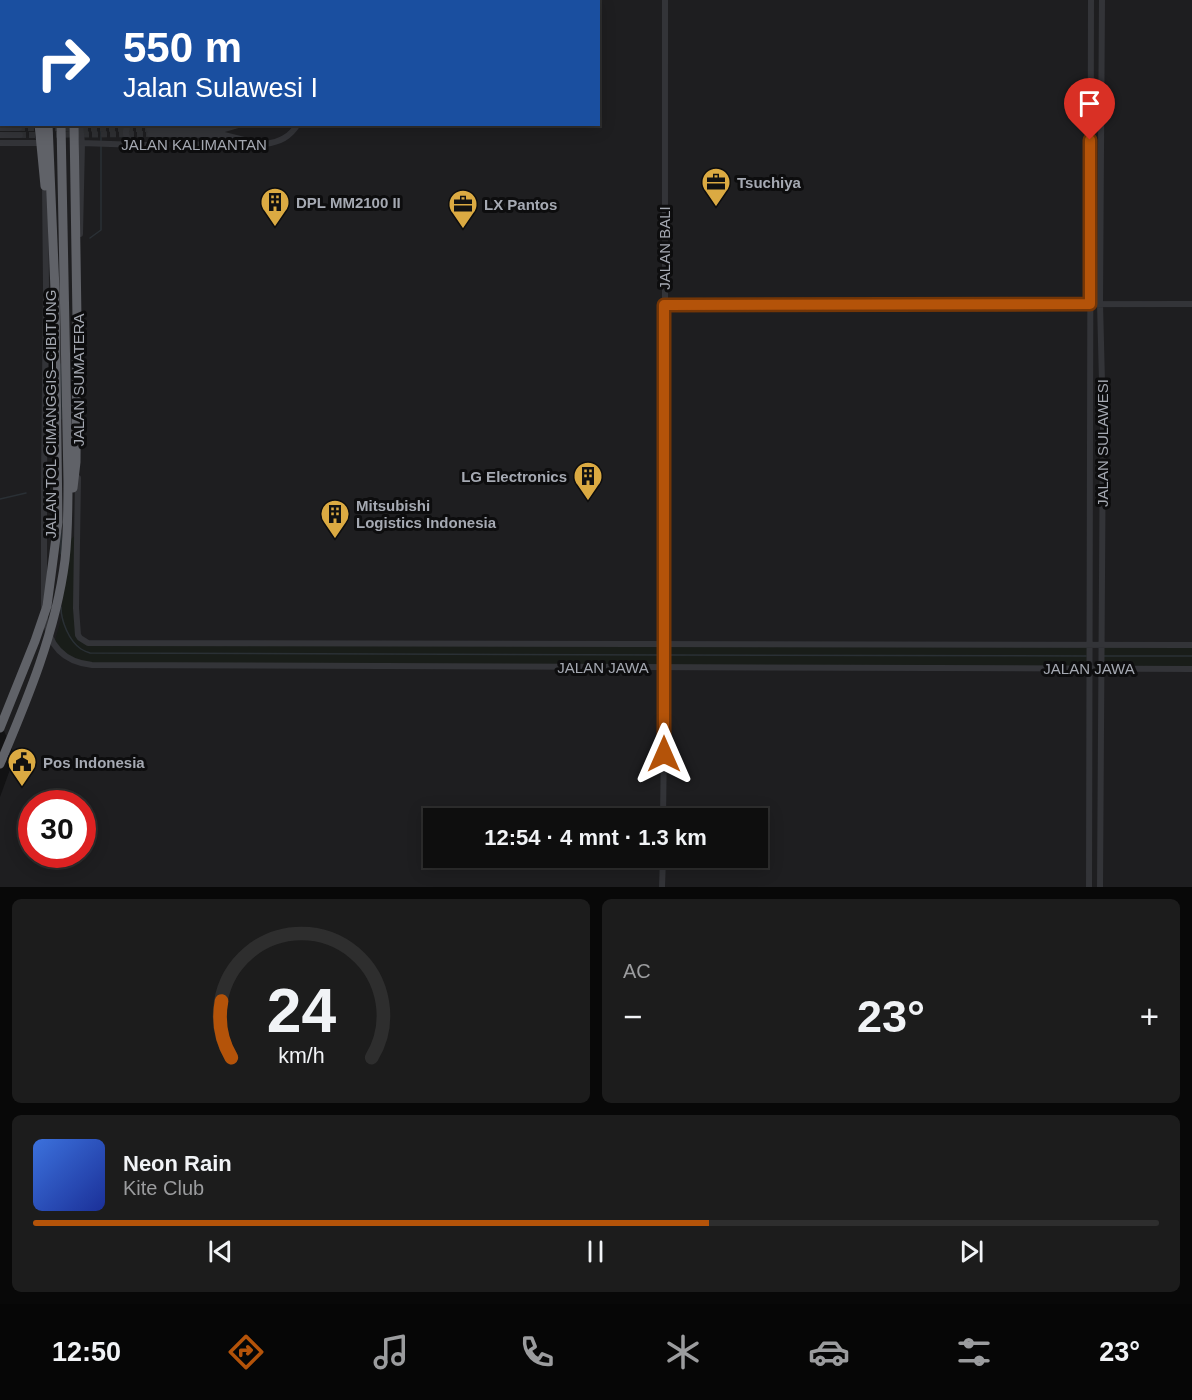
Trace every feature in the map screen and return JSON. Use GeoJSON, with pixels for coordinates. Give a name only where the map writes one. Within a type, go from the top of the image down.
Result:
{"type":"FeatureCollection","features":[{"type":"Feature","properties":{"kind":"highway"},"geometry":{"type":"LineString","coordinates":[[39,126],[55,290]]}},
{"type":"Feature","properties":{"kind":"highway"},"geometry":{"type":"LineString","coordinates":[[47,126],[55,290]]}},
{"type":"Feature","properties":{"kind":"highway","name":"JALAN TOL CIMANGGIS–CIBITUNG"},"geometry":{"type":"LineString","coordinates":[[0,764],[32,687],[45,648],[56,607],[64,562],[68,482],[62,126]]}},
{"type":"Feature","properties":{"kind":"highway"},"geometry":{"type":"LineString","coordinates":[[67,531],[76,462],[77,319],[74,126]]}},
{"type":"Feature","properties":{"kind":"highway","name":"JALAN TOL CIMANGGIS–CIBITUNG"},"geometry":{"type":"LineString","coordinates":[[0,728],[47,606],[55,557],[58,522],[55,290]]}},
{"type":"Feature","properties":{"kind":"street","name":"JALAN BALI"},"geometry":{"type":"LineString","coordinates":[[663,808],[665,0]]}},
{"type":"Feature","properties":{"kind":"street","name":"JALAN SULAWESI"},"geometry":{"type":"LineString","coordinates":[[1089,887],[1091,0]]}},
{"type":"Feature","properties":{"kind":"street","name":"JALAN SULAWESI"},"geometry":{"type":"LineString","coordinates":[[1100,887],[1103,422],[1100,303],[1102,0]]}},
{"type":"Feature","properties":{"kind":"street"},"geometry":{"type":"LineString","coordinates":[[34,126],[45,143]]}},
{"type":"Feature","properties":{"kind":"street"},"geometry":{"type":"LineString","coordinates":[[45,143],[47,126]]}},
{"type":"Feature","properties":{"kind":"street","name":"JALAN SUMATERA"},"geometry":{"type":"LineString","coordinates":[[78,635],[76,608],[82,143],[80,126]]}},
{"type":"Feature","properties":{"kind":"street"},"geometry":{"type":"LineString","coordinates":[[128,126],[126,131],[129,141],[139,145]]}},
{"type":"Feature","properties":{"kind":"street"},"geometry":{"type":"LineString","coordinates":[[234,126],[224,129],[149,131],[224,135],[257,144]]}},
{"type":"Feature","properties":{"kind":"street","name":"JALAN KALIMANTAN"},"geometry":{"type":"LineString","coordinates":[[82,143],[139,145],[276,143],[288,137],[296,126]]}},
{"type":"Feature","properties":{"kind":"street"},"geometry":{"type":"LineString","coordinates":[[0,128],[19,131],[0,135]]}},
{"type":"Feature","properties":{"kind":"street"},"geometry":{"type":"LineString","coordinates":[[0,143],[45,143]]}},
{"type":"Feature","properties":{"kind":"street","name":"JALAN JAWA"},"geometry":{"type":"LineString","coordinates":[[45,143],[43,596],[46,624],[55,646],[71,660],[92,665],[665,664],[1101,666],[1192,669]]}},
{"type":"Feature","properties":{"kind":"street"},"geometry":{"type":"LineString","coordinates":[[664,305],[1192,304]]}},
{"type":"Feature","properties":{"kind":"street","name":"JALAN JAWA"},"geometry":{"type":"LineString","coordinates":[[78,635],[88,643],[664,646],[1192,645]]}},
{"type":"Feature","properties":{"kind":"street"},"geometry":{"type":"LineString","coordinates":[[662,887],[663,868]]}},
{"type":"Feature","properties":{"kind":"shaded area"},"geometry":{"type":"Polygon","coordinates":[[[600,0],[1192,0],[1192,887],[0,887],[0,797],[15,756],[0,722],[0,126],[600,126],[600,0]]]}},
{"type":"Feature","properties":{"kind":"shaded area"},"geometry":{"type":"Polygon","coordinates":[[[78,533],[78,635],[83,641],[1089,644],[1089,668],[92,665],[71,660],[54,644],[62,616],[71,539],[78,533]]]}},
{"type":"Feature","properties":{"kind":"shaded area"},"geometry":{"type":"Polygon","coordinates":[[[1101,644],[1192,645],[1192,669],[1101,668],[1101,644]]]}},
{"type":"Feature","properties":{"kind":"waterway"},"geometry":{"type":"LineString","coordinates":[[101,126],[101,141]]}},
{"type":"Feature","properties":{"kind":"waterway"},"geometry":{"type":"LineString","coordinates":[[90,238],[101,230],[101,146]]}},
{"type":"Feature","properties":{"kind":"waterway"},"geometry":{"type":"LineString","coordinates":[[61,364],[61,419]]}},
{"type":"Feature","properties":{"kind":"waterway"},"geometry":{"type":"LineString","coordinates":[[0,499],[26,493]]}},
{"type":"Feature","properties":{"kind":"waterway"},"geometry":{"type":"LineString","coordinates":[[61,532],[61,554]]}},
{"type":"Feature","properties":{"kind":"waterway"},"geometry":{"type":"LineString","coordinates":[[61,607],[69,636],[82,650],[90,653],[663,655]]}},
{"type":"Feature","properties":{"kind":"waterway"},"geometry":{"type":"LineString","coordinates":[[668,655],[1086,656]]}},
{"type":"Feature","properties":{"kind":"waterway"},"geometry":{"type":"LineString","coordinates":[[1103,656],[1192,656]]}},
{"type":"Feature","properties":{"kind":"tunnel"},"geometry":{"type":"LineString","coordinates":[[19,128],[149,129]]}},
{"type":"Feature","properties":{"kind":"tunnel"},"geometry":{"type":"LineString","coordinates":[[20,135],[150,134]]}},
{"type":"Feature","properties":{"kind":"place","name":"Tsuchiya"},"geometry":{"type":"Point","coordinates":[716,208]}},
{"type":"Feature","properties":{"kind":"place","name":"DPL MM2100 II"},"geometry":{"type":"Point","coordinates":[275,228]}},
{"type":"Feature","properties":{"kind":"place","name":"LX Pantos"},"geometry":{"type":"Point","coordinates":[463,230]}},
{"type":"Feature","properties":{"kind":"place","name":"LG Electronics"},"geometry":{"type":"Point","coordinates":[588,502]}},
{"type":"Feature","properties":{"kind":"place","name":"Mitsubishi Logistics Indonesia"},"geometry":{"type":"Point","coordinates":[335,540]}},
{"type":"Feature","properties":{"kind":"place","name":"Pos Indonesia"},"geometry":{"type":"Point","coordinates":[22,788]}},
{"type":"Feature","properties":{"kind":"route"},"geometry":{"type":"LineString","coordinates":[[664,754],[664,305],[1090,304],[1090,140]]}}]}
